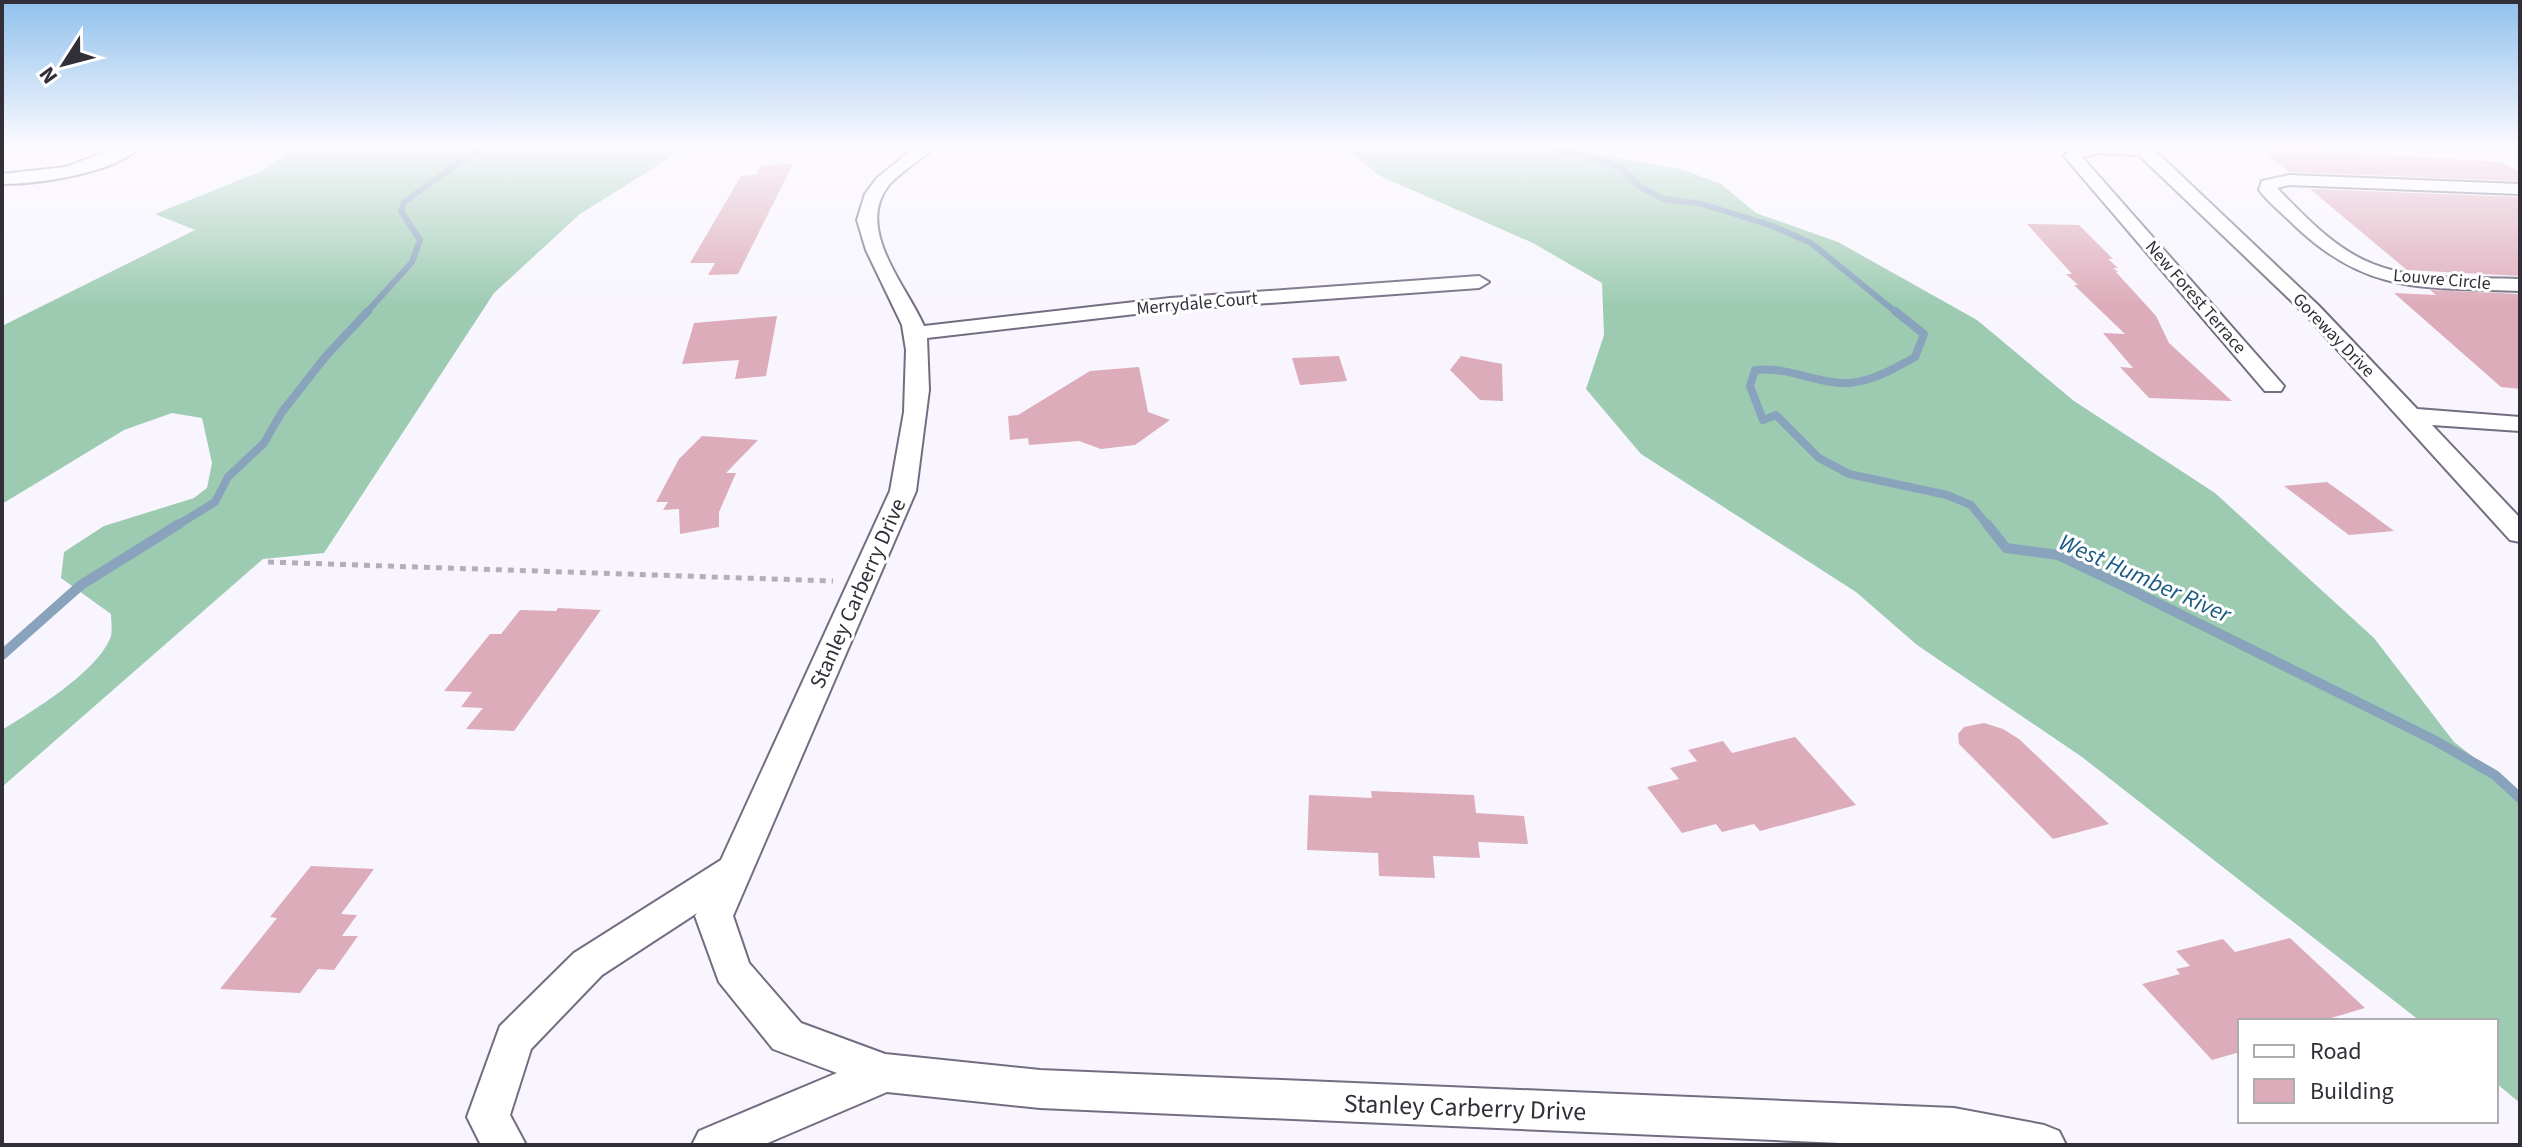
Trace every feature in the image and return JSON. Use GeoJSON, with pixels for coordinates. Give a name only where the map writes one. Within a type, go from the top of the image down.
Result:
{"type":"FeatureCollection","features":[{"type":"Feature","properties":{"kind":"street","name":"Stanley Carberry Drive"},"geometry":{"type":"LineString","coordinates":[[871,199],[865,213],[869,234],[915,333],[916,389],[903,491],[714,916],[733,971],[787,1036],[885,1073],[1040,1089],[1954,1128],[2044,1145]]}},
{"type":"Feature","properties":{"kind":"street","name":"New Forest Terrace"},"geometry":{"type":"LineString","coordinates":[[2109,199],[2273,386]]}},
{"type":"Feature","properties":{"kind":"street","name":"Goreway Drive"},"geometry":{"type":"LineString","coordinates":[[2195,199],[2312,310],[2520,534]]}},
{"type":"Feature","properties":{"kind":"street","name":"Louvre Circle"},"geometry":{"type":"LineString","coordinates":[[2278,199],[2347,260],[2366,268],[2415,279],[2520,285]]}},
{"type":"Feature","properties":{"kind":"street","name":"Merrydale Court"},"geometry":{"type":"LineString","coordinates":[[915,333],[1170,304],[1479,282]]}},
{"type":"Feature","properties":{"kind":"street"},"geometry":{"type":"LineString","coordinates":[[2411,416],[2520,424]]}},
{"type":"Feature","properties":{"kind":"street"},"geometry":{"type":"LineString","coordinates":[[504,1145],[488,1117],[514,1039],[588,964],[734,870]]}},
{"type":"Feature","properties":{"kind":"street","name":"Stanley Carberry Drive"},"geometry":{"type":"LineString","coordinates":[[714,1145],[885,1073]]}},
{"type":"Feature","properties":{"kind":"path"},"geometry":{"type":"LineString","coordinates":[[268,562],[862,582]]}},
{"type":"Feature","properties":{"kind":"green space"},"geometry":{"type":"Polygon","coordinates":[[[194,199],[605,199],[580,214],[494,293],[324,553],[263,559],[2,787],[2,730],[77,678],[102,652],[111,636],[111,614],[61,578],[64,552],[104,526],[194,498],[207,488],[212,463],[202,418],[172,413],[124,430],[2,504],[2,326],[195,230],[155,214],[194,199]]]}},
{"type":"Feature","properties":{"kind":"green space"},"geometry":{"type":"Polygon","coordinates":[[[1432,199],[1739,199],[1756,213],[1838,242],[1977,320],[2074,401],[2215,493],[2374,638],[2454,742],[2520,793],[2520,1103],[2498,1085],[2498,1019],[2417,1019],[2082,757],[1917,645],[1856,592],[1641,454],[1586,389],[1604,335],[1602,283],[1533,243],[1432,199]]]}},
{"type":"Feature","properties":{"kind":"building"},"geometry":{"type":"Polygon","coordinates":[[[728,199],[776,199],[738,274],[708,275],[715,263],[690,263],[728,199]]]}},
{"type":"Feature","properties":{"kind":"building"},"geometry":{"type":"Polygon","coordinates":[[[2321,199],[2520,199],[2520,276],[2407,270],[2321,199]]]}},
{"type":"Feature","properties":{"kind":"building"},"geometry":{"type":"Polygon","coordinates":[[[2027,224],[2079,225],[2113,259],[2108,259],[2156,316],[2169,343],[2232,401],[2149,398],[2120,367],[2133,368],[2103,333],[2125,334],[2074,285],[2078,285],[2066,274],[2072,274],[2027,224]]]}},
{"type":"Feature","properties":{"kind":"building"},"geometry":{"type":"Polygon","coordinates":[[[2430,290],[2520,294],[2520,389],[2501,387],[2394,293],[2436,295],[2430,290]]]}},
{"type":"Feature","properties":{"kind":"building"},"geometry":{"type":"Polygon","coordinates":[[[777,316],[766,376],[735,379],[739,360],[682,364],[694,323],[777,316]]]}},
{"type":"Feature","properties":{"kind":"building"},"geometry":{"type":"Polygon","coordinates":[[[1339,356],[1347,381],[1300,385],[1292,358],[1339,356]]]}},
{"type":"Feature","properties":{"kind":"building"},"geometry":{"type":"Polygon","coordinates":[[[1461,356],[1502,364],[1503,401],[1480,400],[1450,370],[1461,356]]]}},
{"type":"Feature","properties":{"kind":"building"},"geometry":{"type":"Polygon","coordinates":[[[1139,367],[1148,412],[1170,420],[1135,445],[1101,449],[1079,441],[1029,445],[1028,438],[1010,440],[1008,416],[1018,415],[1090,371],[1139,367]]]}},
{"type":"Feature","properties":{"kind":"building"},"geometry":{"type":"Polygon","coordinates":[[[702,436],[758,440],[726,473],[736,473],[719,512],[719,527],[680,534],[679,509],[663,510],[668,502],[656,502],[679,459],[702,436]]]}},
{"type":"Feature","properties":{"kind":"building"},"geometry":{"type":"Polygon","coordinates":[[[2327,482],[2394,531],[2349,535],[2284,486],[2327,482]]]}},
{"type":"Feature","properties":{"kind":"building"},"geometry":{"type":"Polygon","coordinates":[[[558,608],[601,610],[514,731],[466,729],[483,708],[461,707],[472,692],[444,691],[490,634],[501,634],[520,610],[556,611],[558,608]]]}},
{"type":"Feature","properties":{"kind":"building"},"geometry":{"type":"Polygon","coordinates":[[[1984,723],[2003,729],[2019,739],[2109,824],[2053,839],[1959,744],[1958,734],[1964,727],[1984,723]]]}},
{"type":"Feature","properties":{"kind":"building"},"geometry":{"type":"Polygon","coordinates":[[[1795,737],[1856,805],[1760,831],[1754,824],[1722,832],[1716,824],[1682,833],[1647,787],[1679,779],[1670,768],[1697,761],[1688,750],[1723,741],[1732,753],[1795,737]]]}},
{"type":"Feature","properties":{"kind":"building"},"geometry":{"type":"Polygon","coordinates":[[[1371,791],[1474,795],[1476,813],[1524,816],[1528,844],[1478,842],[1480,858],[1433,856],[1435,878],[1379,876],[1378,853],[1307,850],[1309,795],[1372,798],[1371,791]]]}},
{"type":"Feature","properties":{"kind":"building"},"geometry":{"type":"Polygon","coordinates":[[[311,866],[374,869],[341,914],[357,915],[342,936],[358,936],[334,970],[318,969],[300,993],[220,989],[277,918],[270,917],[311,866]]]}},
{"type":"Feature","properties":{"kind":"building"},"geometry":{"type":"Polygon","coordinates":[[[2290,938],[2365,1008],[2328,1019],[2238,1019],[2238,1053],[2212,1060],[2142,984],[2180,974],[2176,969],[2190,966],[2176,951],[2223,939],[2235,952],[2290,938]]]}},
{"type":"Feature","properties":{"kind":"waterway"},"geometry":{"type":"LineString","coordinates":[[366,313],[412,262],[420,240],[401,211],[409,199]]}},
{"type":"Feature","properties":{"kind":"waterway","name":"West Humber River"},"geometry":{"type":"LineString","coordinates":[[1663,199],[1702,204],[1770,225],[1811,243],[1897,313]]}},
{"type":"Feature","properties":{"kind":"waterway"},"geometry":{"type":"LineString","coordinates":[[176,526],[215,502],[228,477],[264,443],[282,412],[326,356],[368,311]]}},
{"type":"Feature","properties":{"kind":"waterway","name":"West Humber River"},"geometry":{"type":"LineString","coordinates":[[1895,311],[1924,334],[1915,357],[1875,377],[1850,383],[1768,369],[1755,370],[1750,386],[1763,420],[1776,415],[1819,458],[1849,474],[1947,495],[1971,505],[1988,526]]}},
{"type":"Feature","properties":{"kind":"waterway"},"geometry":{"type":"LineString","coordinates":[[2,655],[81,585],[179,524]]}},
{"type":"Feature","properties":{"kind":"waterway","name":"West Humber River"},"geometry":{"type":"LineString","coordinates":[[1987,524],[2006,548],[2058,555],[2117,583],[2434,740],[2495,775],[2520,798]]}}]}
